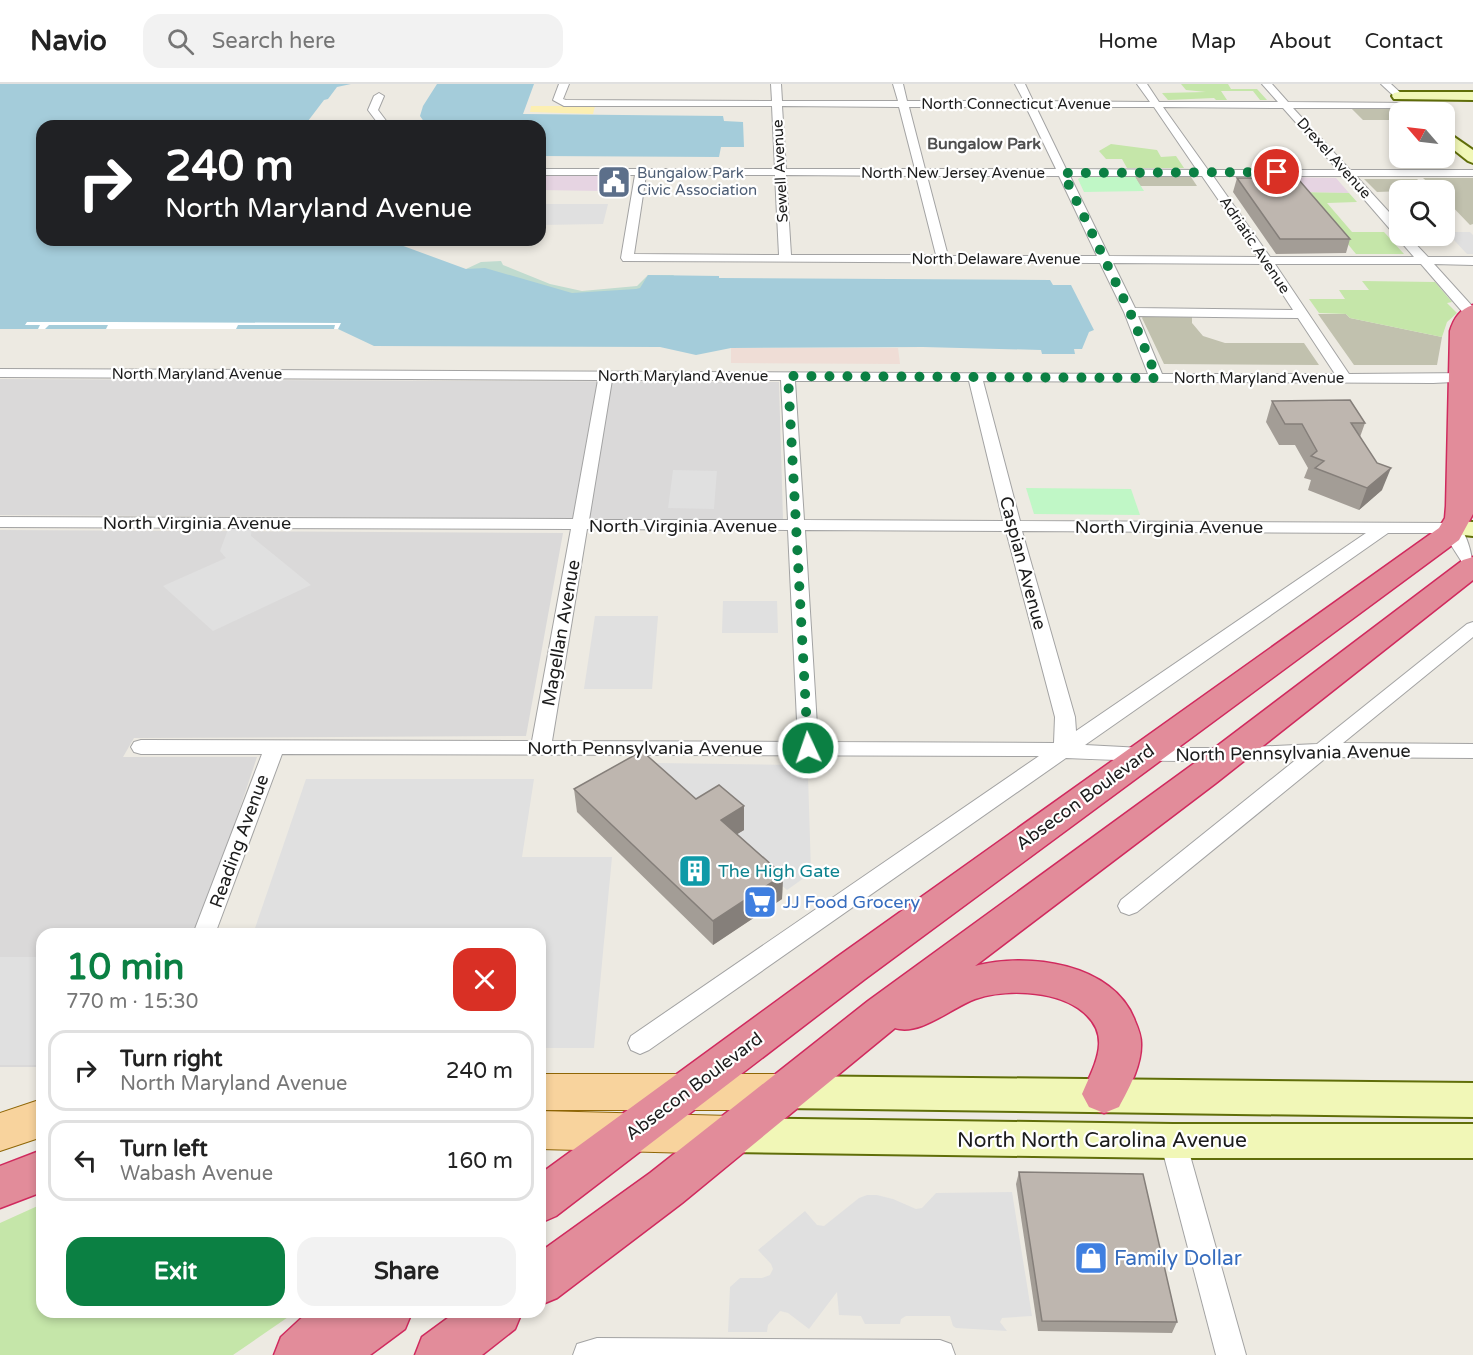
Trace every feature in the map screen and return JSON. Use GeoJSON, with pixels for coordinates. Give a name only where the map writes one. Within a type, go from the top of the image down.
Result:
{"type":"FeatureCollection","features":[{"type":"Feature","properties":{"kind":"highway"},"geometry":{"type":"LineString","coordinates":[[1463,528],[1459,518],[1467,377],[1461,331],[1464,321],[1472,312]]}},
{"type":"Feature","properties":{"kind":"highway","name":"Absecon Boulevard"},"geometry":{"type":"LineString","coordinates":[[546,1197],[850,968],[1142,755],[1436,544],[1463,528]]}},
{"type":"Feature","properties":{"kind":"highway"},"geometry":{"type":"LineString","coordinates":[[546,1277],[666,1188],[847,1042],[1230,755],[1473,566]]}},
{"type":"Feature","properties":{"kind":"highway"},"geometry":{"type":"LineString","coordinates":[[847,1042],[978,982],[1012,976],[1053,981],[1069,985],[1093,997],[1104,1007],[1117,1027],[1120,1038],[1119,1061],[1104,1094]]}},
{"type":"Feature","properties":{"kind":"highway"},"geometry":{"type":"LineString","coordinates":[[0,1187],[36,1173]]}},
{"type":"Feature","properties":{"kind":"highway"},"geometry":{"type":"LineString","coordinates":[[299,1355],[339,1318]]}},
{"type":"Feature","properties":{"kind":"highway"},"geometry":{"type":"LineString","coordinates":[[328,1355],[380,1318]]}},
{"type":"Feature","properties":{"kind":"highway"},"geometry":{"type":"LineString","coordinates":[[440,1355],[490,1318]]}},
{"type":"Feature","properties":{"kind":"main road"},"geometry":{"type":"LineString","coordinates":[[546,1092],[783,1092]]}},
{"type":"Feature","properties":{"kind":"main road"},"geometry":{"type":"LineString","coordinates":[[0,1132],[36,1120]]}},
{"type":"Feature","properties":{"kind":"main road"},"geometry":{"type":"LineString","coordinates":[[546,1130],[731,1135]]}},
{"type":"Feature","properties":{"kind":"main road"},"geometry":{"type":"LineString","coordinates":[[0,1176],[36,1167]]}},
{"type":"Feature","properties":{"kind":"street","name":"North Connecticut Avenue"},"geometry":{"type":"LineString","coordinates":[[564,84],[558,100],[560,102],[651,98],[777,103],[1389,104]]}},
{"type":"Feature","properties":{"kind":"street","name":"Sewell Avenue"},"geometry":{"type":"LineString","coordinates":[[776,84],[785,259]]}},
{"type":"Feature","properties":{"kind":"street"},"geometry":{"type":"LineString","coordinates":[[898,84],[943,259]]}},
{"type":"Feature","properties":{"kind":"street"},"geometry":{"type":"LineString","coordinates":[[1020,84],[1130,312],[1157,378]]}},
{"type":"Feature","properties":{"kind":"street","name":"Adriatic Avenue"},"geometry":{"type":"LineString","coordinates":[[1142,84],[1266,259],[1344,378]]}},
{"type":"Feature","properties":{"kind":"street","name":"Drexel Avenue"},"geometry":{"type":"LineString","coordinates":[[1267,84],[1389,220]]}},
{"type":"Feature","properties":{"kind":"street"},"geometry":{"type":"LineString","coordinates":[[1386,84],[1407,102]]}},
{"type":"Feature","properties":{"kind":"street"},"geometry":{"type":"LineString","coordinates":[[380,96],[373,110],[380,120]]}},
{"type":"Feature","properties":{"kind":"street","name":"North Connecticut Avenue"},"geometry":{"type":"LineString","coordinates":[[1425,102],[1473,96]]}},
{"type":"Feature","properties":{"kind":"street","name":"North Connecticut Avenue"},"geometry":{"type":"LineString","coordinates":[[1455,103],[1473,103]]}},
{"type":"Feature","properties":{"kind":"street"},"geometry":{"type":"LineString","coordinates":[[1455,143],[1473,158]]}},
{"type":"Feature","properties":{"kind":"street","name":"North New Jersey Avenue"},"geometry":{"type":"LineString","coordinates":[[546,172],[1473,173]]}},
{"type":"Feature","properties":{"kind":"street","name":"North Delaware Avenue"},"geometry":{"type":"LineString","coordinates":[[641,172],[627,258],[1473,261]]}},
{"type":"Feature","properties":{"kind":"street","name":"Drexel Avenue"},"geometry":{"type":"LineString","coordinates":[[1411,246],[1472,312]]}},
{"type":"Feature","properties":{"kind":"street"},"geometry":{"type":"LineString","coordinates":[[1130,312],[1300,314]]}},
{"type":"Feature","properties":{"kind":"street","name":"North Maryland Avenue"},"geometry":{"type":"LineString","coordinates":[[0,373],[1157,378],[1467,377]]}},
{"type":"Feature","properties":{"kind":"street","name":"Magellan Avenue"},"geometry":{"type":"LineString","coordinates":[[541,748],[606,375]]}},
{"type":"Feature","properties":{"kind":"street"},"geometry":{"type":"LineString","coordinates":[[788,376],[808,748]]}},
{"type":"Feature","properties":{"kind":"street","name":"Caspian Avenue"},"geometry":{"type":"LineString","coordinates":[[975,377],[1065,717],[1063,749]]}},
{"type":"Feature","properties":{"kind":"street","name":"North Virginia Avenue"},"geometry":{"type":"LineString","coordinates":[[0,522],[1463,528]]}},
{"type":"Feature","properties":{"kind":"street"},"geometry":{"type":"LineString","coordinates":[[640,1043],[1385,527]]}},
{"type":"Feature","properties":{"kind":"street"},"geometry":{"type":"LineString","coordinates":[[1463,528],[1459,545],[1473,566]]}},
{"type":"Feature","properties":{"kind":"street"},"geometry":{"type":"LineString","coordinates":[[1129,906],[1473,628]]}},
{"type":"Feature","properties":{"kind":"street","name":"North Pennsylvania Avenue"},"geometry":{"type":"LineString","coordinates":[[141,747],[1063,749],[1142,755],[1230,755],[1324,750],[1473,751]]}},
{"type":"Feature","properties":{"kind":"street","name":"Reading Avenue"},"geometry":{"type":"LineString","coordinates":[[206,928],[274,748]]}},
{"type":"Feature","properties":{"kind":"street"},"geometry":{"type":"LineString","coordinates":[[783,1092],[1473,1100]]}},
{"type":"Feature","properties":{"kind":"street","name":"North North Carolina Avenue"},"geometry":{"type":"LineString","coordinates":[[731,1135],[1173,1141],[1473,1141]]}},
{"type":"Feature","properties":{"kind":"street"},"geometry":{"type":"LineString","coordinates":[[1173,1141],[1231,1355]]}},
{"type":"Feature","properties":{"kind":"street"},"geometry":{"type":"LineString","coordinates":[[588,1355],[656,1353],[940,1355]]}},
{"type":"Feature","properties":{"kind":"shaded area"},"geometry":{"type":"Polygon","coordinates":[[[1351,108],[1389,108],[1389,120],[1363,120],[1351,108]]]}},
{"type":"Feature","properties":{"kind":"shaded area"},"geometry":{"type":"Polygon","coordinates":[[[546,175],[603,175],[600,191],[546,190],[546,175]]]}},
{"type":"Feature","properties":{"kind":"shaded area"},"geometry":{"type":"Polygon","coordinates":[[[1135,177],[1191,177],[1197,186],[1140,186],[1135,177]]]}},
{"type":"Feature","properties":{"kind":"shaded area"},"geometry":{"type":"Polygon","coordinates":[[[1282,177],[1336,178],[1349,193],[1294,192],[1282,177]]]}},
{"type":"Feature","properties":{"kind":"shaded area"},"geometry":{"type":"Polygon","coordinates":[[[1423,178],[1473,178],[1473,224],[1470,225],[1455,209],[1455,180],[1425,180],[1423,178]]]}},
{"type":"Feature","properties":{"kind":"shaded area"},"geometry":{"type":"Polygon","coordinates":[[[1364,179],[1418,180],[1389,180],[1389,192],[1377,192],[1364,179]]]}},
{"type":"Feature","properties":{"kind":"shaded area"},"geometry":{"type":"Polygon","coordinates":[[[546,204],[608,204],[603,224],[546,225],[546,204]]]}},
{"type":"Feature","properties":{"kind":"shaded area"},"geometry":{"type":"Polygon","coordinates":[[[1455,232],[1470,232],[1473,235],[1473,254],[1467,254],[1455,241],[1455,232]]]}},
{"type":"Feature","properties":{"kind":"shaded area"},"geometry":{"type":"Polygon","coordinates":[[[501,261],[503,265],[550,284],[582,291],[637,286],[648,275],[674,275],[671,281],[594,303],[466,269],[481,262],[501,261]]]}},
{"type":"Feature","properties":{"kind":"shaded area"},"geometry":{"type":"Polygon","coordinates":[[[1318,314],[1346,314],[1350,318],[1442,337],[1437,365],[1354,365],[1318,314]]]}},
{"type":"Feature","properties":{"kind":"shaded area"},"geometry":{"type":"Polygon","coordinates":[[[1143,316],[1192,316],[1192,323],[1203,336],[1225,343],[1304,343],[1319,365],[1164,364],[1143,316]]]}},
{"type":"Feature","properties":{"kind":"shaded area"},"geometry":{"type":"Polygon","coordinates":[[[731,348],[898,348],[900,364],[731,363],[731,348]]]}},
{"type":"Feature","properties":{"kind":"shaded area"},"geometry":{"type":"Polygon","coordinates":[[[0,379],[779,382],[783,520],[0,515],[0,379]]]}},
{"type":"Feature","properties":{"kind":"shaded area"},"geometry":{"type":"Polygon","coordinates":[[[673,470],[717,471],[714,509],[668,508],[673,470]]]}},
{"type":"Feature","properties":{"kind":"shaded area"},"geometry":{"type":"Polygon","coordinates":[[[230,524],[252,524],[251,536],[311,585],[213,631],[163,586],[226,558],[220,551],[230,524]]]}},
{"type":"Feature","properties":{"kind":"shaded area"},"geometry":{"type":"Polygon","coordinates":[[[0,530],[563,533],[526,736],[134,738],[123,757],[257,757],[200,928],[36,928],[36,1067],[0,1067],[0,530]]]}},
{"type":"Feature","properties":{"kind":"shaded area"},"geometry":{"type":"Polygon","coordinates":[[[723,601],[777,601],[778,633],[722,633],[723,601]]]}},
{"type":"Feature","properties":{"kind":"shaded area"},"geometry":{"type":"Polygon","coordinates":[[[595,616],[658,616],[652,689],[584,689],[595,616]]]}},
{"type":"Feature","properties":{"kind":"shaded area"},"geometry":{"type":"Polygon","coordinates":[[[656,763],[793,765],[808,777],[811,873],[787,890],[705,817],[656,766],[656,763]]]}},
{"type":"Feature","properties":{"kind":"shaded area"},"geometry":{"type":"Polygon","coordinates":[[[306,779],[534,779],[522,857],[612,857],[594,1048],[546,1048],[546,928],[255,928],[306,779]]]}},
{"type":"Feature","properties":{"kind":"shaded area"},"geometry":{"type":"Polygon","coordinates":[[[0,957],[36,957],[36,1065],[0,1065],[0,957]]]}},
{"type":"Feature","properties":{"kind":"shaded area"},"geometry":{"type":"Polygon","coordinates":[[[1012,1192],[1032,1316],[1002,1318],[1000,1322],[1007,1331],[956,1328],[950,1316],[906,1316],[901,1319],[900,1324],[865,1324],[861,1316],[839,1315],[837,1292],[809,1329],[788,1313],[780,1311],[768,1325],[767,1332],[728,1332],[730,1287],[740,1278],[762,1278],[770,1275],[773,1269],[771,1264],[758,1250],[805,1211],[817,1225],[824,1226],[859,1198],[867,1195],[893,1199],[916,1209],[922,1208],[936,1193],[1012,1192]]]}},
{"type":"Feature","properties":{"kind":"green space"},"geometry":{"type":"Polygon","coordinates":[[[1181,84],[1228,84],[1231,89],[1257,89],[1267,100],[1260,100],[1253,91],[1221,91],[1227,100],[1214,98],[1168,100],[1162,93],[1206,92],[1186,90],[1181,84]]]}},
{"type":"Feature","properties":{"kind":"green space"},"geometry":{"type":"Polygon","coordinates":[[[1111,144],[1157,150],[1161,157],[1176,156],[1184,168],[1127,168],[1122,159],[1106,159],[1099,151],[1111,144]]]}},
{"type":"Feature","properties":{"kind":"green space"},"geometry":{"type":"Polygon","coordinates":[[[1081,177],[1135,177],[1144,191],[1084,192],[1078,179],[1081,177]]]}},
{"type":"Feature","properties":{"kind":"green space"},"geometry":{"type":"Polygon","coordinates":[[[1294,192],[1349,193],[1357,202],[1327,203],[1352,232],[1384,232],[1389,238],[1389,246],[1397,246],[1404,254],[1356,254],[1342,237],[1294,192]]]}},
{"type":"Feature","properties":{"kind":"green space"},"geometry":{"type":"Polygon","coordinates":[[[1362,281],[1435,282],[1452,302],[1447,303],[1457,313],[1447,322],[1442,337],[1350,318],[1346,314],[1319,313],[1309,299],[1345,299],[1339,290],[1369,290],[1362,281]]]}},
{"type":"Feature","properties":{"kind":"green space"},"geometry":{"type":"Polygon","coordinates":[[[1026,488],[1131,489],[1140,515],[1034,514],[1026,488]]]}},
{"type":"Feature","properties":{"kind":"green space"},"geometry":{"type":"Polygon","coordinates":[[[36,1207],[36,1318],[287,1318],[233,1355],[0,1355],[0,1223],[36,1207]]]}},
{"type":"Feature","properties":{"kind":"sand"},"geometry":{"type":"Polygon","coordinates":[[[531,106],[595,106],[593,114],[530,112],[531,106]]]}},
{"type":"Feature","properties":{"kind":"water"},"geometry":{"type":"Polygon","coordinates":[[[0,84],[351,84],[337,87],[309,120],[36,120],[36,246],[403,246],[466,269],[485,268],[572,293],[636,289],[640,288],[648,275],[719,276],[719,278],[1050,280],[1053,285],[1071,285],[1094,330],[1089,332],[1082,349],[1074,349],[1075,354],[1042,354],[1041,350],[923,347],[731,348],[696,355],[660,347],[374,346],[338,329],[0,329],[0,84]]]}},
{"type":"Feature","properties":{"kind":"water"},"geometry":{"type":"Polygon","coordinates":[[[437,84],[534,84],[523,114],[723,116],[724,121],[743,122],[744,147],[721,147],[719,157],[546,156],[546,120],[423,120],[420,116],[423,106],[437,84]]]}},
{"type":"Feature","properties":{"kind":"pier"},"geometry":{"type":"Polygon","coordinates":[[[27,322],[341,323],[338,329],[334,329],[335,325],[238,325],[236,329],[106,329],[108,325],[49,325],[45,329],[38,329],[40,325],[25,325],[27,322]]]}},
{"type":"Feature","properties":{"kind":"building"},"geometry":{"type":"Polygon","coordinates":[[[1263,165],[1286,165],[1350,239],[1280,239],[1237,178],[1273,178],[1263,165]]]}},
{"type":"Feature","properties":{"kind":"building"},"geometry":{"type":"Polygon","coordinates":[[[1350,400],[1365,423],[1351,423],[1377,463],[1391,468],[1367,488],[1315,468],[1324,461],[1311,456],[1317,451],[1302,424],[1285,424],[1272,401],[1350,400]]]}},
{"type":"Feature","properties":{"kind":"building","name":"The High Gate"},"geometry":{"type":"Polygon","coordinates":[[[642,751],[696,799],[719,785],[744,806],[721,820],[783,875],[713,921],[574,789],[642,751]]]}},
{"type":"Feature","properties":{"kind":"building","name":"Family Dollar"},"geometry":{"type":"Polygon","coordinates":[[[1019,1172],[1143,1174],[1177,1322],[1042,1321],[1019,1172]]]}},
{"type":"Feature","properties":{"kind":"place","name":"Bungalow Park Civic Association"},"geometry":{"type":"Point","coordinates":[614,182]}},
{"type":"Feature","properties":{"kind":"place","name":"The High Gate"},"geometry":{"type":"Point","coordinates":[695,871]}},
{"type":"Feature","properties":{"kind":"place","name":"JJ Food Grocery"},"geometry":{"type":"Point","coordinates":[760,902]}},
{"type":"Feature","properties":{"kind":"place","name":"Family Dollar"},"geometry":{"type":"Point","coordinates":[1091,1258]}},
{"type":"Feature","properties":{"kind":"district","name":"Bungalow Park"},"geometry":{"type":"Point","coordinates":[984,143]}},
{"type":"Feature","properties":{"kind":"route"},"geometry":{"type":"LineString","coordinates":[[808,748],[788,376],[1157,378],[1130,312],[1063,173],[1277,172]]}}]}
